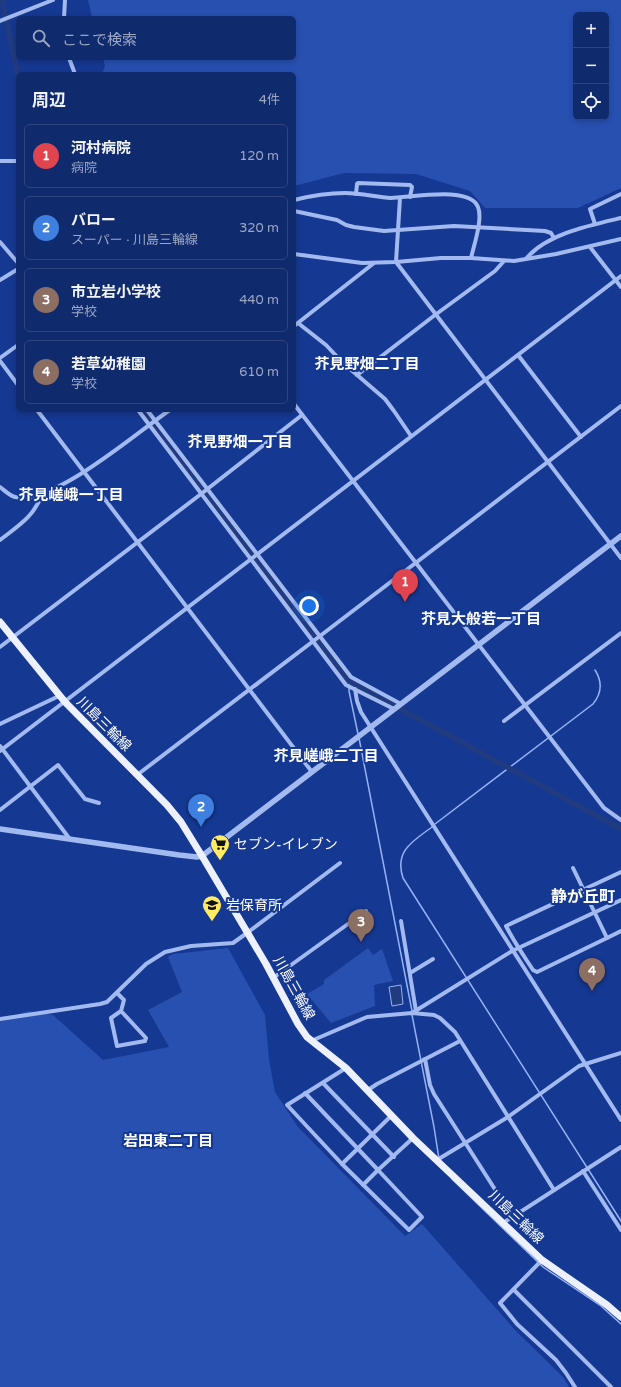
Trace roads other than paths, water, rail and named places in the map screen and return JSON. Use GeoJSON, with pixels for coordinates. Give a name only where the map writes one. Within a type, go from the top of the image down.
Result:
{"type":"FeatureCollection","features":[{"type":"Feature","properties":{"kind":"main road","name":"川島三輪線"},"geometry":{"type":"LineString","coordinates":[[0,622],[64,702],[181,822],[307,1037],[346,1068],[413,1138],[542,1260],[607,1305],[621,1317]]}},
{"type":"Feature","properties":{"kind":"street"},"geometry":{"type":"LineString","coordinates":[[0,21],[53,0]]}},
{"type":"Feature","properties":{"kind":"street"},"geometry":{"type":"LineString","coordinates":[[64,16],[65,0]]}},
{"type":"Feature","properties":{"kind":"street"},"geometry":{"type":"LineString","coordinates":[[70,60],[74,72]]}},
{"type":"Feature","properties":{"kind":"street"},"geometry":{"type":"LineString","coordinates":[[0,162],[16,160]]}},
{"type":"Feature","properties":{"kind":"street"},"geometry":{"type":"LineString","coordinates":[[356,194],[358,183],[410,185],[412,187],[410,197]]}},
{"type":"Feature","properties":{"kind":"street"},"geometry":{"type":"LineString","coordinates":[[296,199],[308,196],[344,193],[390,198],[448,194],[469,198],[478,206],[479,227],[471,258]]}},
{"type":"Feature","properties":{"kind":"street"},"geometry":{"type":"LineString","coordinates":[[595,224],[590,209],[621,194]]}},
{"type":"Feature","properties":{"kind":"street"},"geometry":{"type":"LineString","coordinates":[[400,198],[396,262],[621,558]]}},
{"type":"Feature","properties":{"kind":"street"},"geometry":{"type":"LineString","coordinates":[[296,211],[337,220],[354,227],[384,231],[454,226],[479,227],[545,231],[551,233],[554,238]]}},
{"type":"Feature","properties":{"kind":"street"},"geometry":{"type":"LineString","coordinates":[[526,259],[532,251],[554,238],[595,224],[621,218]]}},
{"type":"Feature","properties":{"kind":"street"},"geometry":{"type":"LineString","coordinates":[[296,254],[362,263],[441,258],[471,258],[514,261],[590,247],[621,239]]}},
{"type":"Feature","properties":{"kind":"street"},"geometry":{"type":"LineString","coordinates":[[0,242],[16,261]]}},
{"type":"Feature","properties":{"kind":"street"},"geometry":{"type":"LineString","coordinates":[[590,247],[621,287]]}},
{"type":"Feature","properties":{"kind":"street"},"geometry":{"type":"LineString","coordinates":[[357,375],[435,314],[495,271],[504,260]]}},
{"type":"Feature","properties":{"kind":"street"},"geometry":{"type":"LineString","coordinates":[[374,263],[296,325],[326,345],[357,375],[385,399],[411,436]]}},
{"type":"Feature","properties":{"kind":"street"},"geometry":{"type":"LineString","coordinates":[[0,280],[16,270]]}},
{"type":"Feature","properties":{"kind":"street"},"geometry":{"type":"LineString","coordinates":[[69,838],[1,748],[64,702],[621,276]]}},
{"type":"Feature","properties":{"kind":"street"},"geometry":{"type":"LineString","coordinates":[[0,358],[16,346]]}},
{"type":"Feature","properties":{"kind":"street"},"geometry":{"type":"LineString","coordinates":[[518,355],[581,437]]}},
{"type":"Feature","properties":{"kind":"street"},"geometry":{"type":"LineString","coordinates":[[0,361],[16,382]]}},
{"type":"Feature","properties":{"kind":"street"},"geometry":{"type":"LineString","coordinates":[[136,775],[621,406]]}},
{"type":"Feature","properties":{"kind":"street"},"geometry":{"type":"LineString","coordinates":[[296,407],[604,808],[621,820]]}},
{"type":"Feature","properties":{"kind":"street"},"geometry":{"type":"LineString","coordinates":[[39,412],[312,772]]}},
{"type":"Feature","properties":{"kind":"street"},"geometry":{"type":"LineString","coordinates":[[139,412],[346,685],[394,710]]}},
{"type":"Feature","properties":{"kind":"street"},"geometry":{"type":"LineString","coordinates":[[148,412],[351,677],[401,704]]}},
{"type":"Feature","properties":{"kind":"street"},"geometry":{"type":"LineString","coordinates":[[0,487],[14,497],[34,497],[42,494],[84,472],[124,444],[148,424],[167,412]]}},
{"type":"Feature","properties":{"kind":"street"},"geometry":{"type":"LineString","coordinates":[[0,647],[302,415]]}},
{"type":"Feature","properties":{"kind":"street"},"geometry":{"type":"LineString","coordinates":[[0,540],[27,519],[38,505],[42,494]]}},
{"type":"Feature","properties":{"kind":"street"},"geometry":{"type":"LineString","coordinates":[[0,829],[179,855],[197,857],[202,856],[621,536]]}},
{"type":"Feature","properties":{"kind":"street"},"geometry":{"type":"LineString","coordinates":[[504,722],[621,633]]}},
{"type":"Feature","properties":{"kind":"street"},"geometry":{"type":"LineString","coordinates":[[355,689],[361,712],[621,1120]]}},
{"type":"Feature","properties":{"kind":"street"},"geometry":{"type":"LineString","coordinates":[[0,724],[59,696]]}},
{"type":"Feature","properties":{"kind":"street"},"geometry":{"type":"LineString","coordinates":[[0,810],[58,765],[85,799],[100,803]]}},
{"type":"Feature","properties":{"kind":"street"},"geometry":{"type":"LineString","coordinates":[[0,1019],[107,1002],[146,964],[164,952],[191,946],[233,943],[340,862]]}},
{"type":"Feature","properties":{"kind":"street"},"geometry":{"type":"LineString","coordinates":[[574,868],[607,938]]}},
{"type":"Feature","properties":{"kind":"street"},"geometry":{"type":"LineString","coordinates":[[621,872],[506,926],[514,942],[533,970],[537,972],[621,931]]}},
{"type":"Feature","properties":{"kind":"street"},"geometry":{"type":"LineString","coordinates":[[414,1012],[512,951],[621,900]]}},
{"type":"Feature","properties":{"kind":"street"},"geometry":{"type":"LineString","coordinates":[[273,978],[366,911]]}},
{"type":"Feature","properties":{"kind":"street"},"geometry":{"type":"LineString","coordinates":[[402,921],[414,1012]]}},
{"type":"Feature","properties":{"kind":"street"},"geometry":{"type":"LineString","coordinates":[[410,973],[432,959]]}},
{"type":"Feature","properties":{"kind":"street"},"geometry":{"type":"LineString","coordinates":[[117,993],[124,1000],[121,1011],[111,1018],[118,1046],[145,1041],[146,1038],[121,1011]]}},
{"type":"Feature","properties":{"kind":"street"},"geometry":{"type":"LineString","coordinates":[[311,1041],[367,1017],[414,1012],[434,1015],[440,1018],[455,1032],[554,1190]]}},
{"type":"Feature","properties":{"kind":"street"},"geometry":{"type":"LineString","coordinates":[[368,1090],[376,1084],[460,1041]]}},
{"type":"Feature","properties":{"kind":"street"},"geometry":{"type":"LineString","coordinates":[[437,1160],[508,1118],[584,1063],[621,1053]]}},
{"type":"Feature","properties":{"kind":"street"},"geometry":{"type":"LineString","coordinates":[[425,1058],[430,1085],[512,1216]]}},
{"type":"Feature","properties":{"kind":"street"},"geometry":{"type":"LineString","coordinates":[[305,1093],[422,1217],[409,1230],[342,1164],[287,1105],[305,1093],[346,1068]]}},
{"type":"Feature","properties":{"kind":"street"},"geometry":{"type":"LineString","coordinates":[[323,1082],[394,1157]]}},
{"type":"Feature","properties":{"kind":"street"},"geometry":{"type":"LineString","coordinates":[[342,1164],[391,1116]]}},
{"type":"Feature","properties":{"kind":"street"},"geometry":{"type":"LineString","coordinates":[[364,1185],[413,1138]]}},
{"type":"Feature","properties":{"kind":"street"},"geometry":{"type":"LineString","coordinates":[[503,1223],[621,1147]]}},
{"type":"Feature","properties":{"kind":"street"},"geometry":{"type":"LineString","coordinates":[[584,1170],[621,1230]]}},
{"type":"Feature","properties":{"kind":"street"},"geometry":{"type":"LineString","coordinates":[[542,1260],[500,1303],[518,1324],[556,1360],[574,1387]]}},
{"type":"Feature","properties":{"kind":"street"},"geometry":{"type":"LineString","coordinates":[[514,1290],[611,1387]]}},
{"type":"Feature","properties":{"kind":"waterway"},"geometry":{"type":"LineString","coordinates":[[2,0],[17,72]]}},
{"type":"Feature","properties":{"kind":"waterway"},"geometry":{"type":"LineString","coordinates":[[143,412],[349,681],[621,829]]}},
{"type":"Feature","properties":{"kind":"waterway"},"geometry":{"type":"LineString","coordinates":[[435,824],[593,704],[598,696],[600,687],[599,678],[595,670]]}},
{"type":"Feature","properties":{"kind":"waterway"},"geometry":{"type":"LineString","coordinates":[[349,681],[349,691],[358,734]]}},
{"type":"Feature","properties":{"kind":"waterway"},"geometry":{"type":"LineString","coordinates":[[359,738],[412,1011]]}},
{"type":"Feature","properties":{"kind":"waterway"},"geometry":{"type":"LineString","coordinates":[[432,827],[412,842],[403,854],[401,861],[403,878],[621,1221]]}},
{"type":"Feature","properties":{"kind":"waterway"},"geometry":{"type":"LineString","coordinates":[[412,1015],[439,1159]]}},
{"type":"Feature","properties":{"kind":"waterway"},"geometry":{"type":"LineString","coordinates":[[452,1179],[543,1267],[601,1306],[621,1324]]}},
{"type":"Feature","properties":{"kind":"place","name":"河村病院"},"geometry":{"type":"Point","coordinates":[405,602]}},
{"type":"Feature","properties":{"kind":"place","name":"バロー"},"geometry":{"type":"Point","coordinates":[201,827]}},
{"type":"Feature","properties":{"kind":"place","name":"セブン-イレブン"},"geometry":{"type":"Point","coordinates":[220,861]}},
{"type":"Feature","properties":{"kind":"place","name":"岩保育所"},"geometry":{"type":"Point","coordinates":[212,922]}},
{"type":"Feature","properties":{"kind":"place","name":"市立岩小学校"},"geometry":{"type":"Point","coordinates":[361,942]}},
{"type":"Feature","properties":{"kind":"place","name":"若草幼稚園"},"geometry":{"type":"Point","coordinates":[592,991]}},
{"type":"Feature","properties":{"kind":"district","name":"芥見野畑二丁目"},"geometry":{"type":"Point","coordinates":[367,364]}},
{"type":"Feature","properties":{"kind":"district","name":"芥見野畑一丁目"},"geometry":{"type":"Point","coordinates":[240,442]}},
{"type":"Feature","properties":{"kind":"district","name":"芥見嵯峨一丁目"},"geometry":{"type":"Point","coordinates":[71,495]}},
{"type":"Feature","properties":{"kind":"district","name":"芥見大般若一丁目"},"geometry":{"type":"Point","coordinates":[481,619]}},
{"type":"Feature","properties":{"kind":"district","name":"芥見嵯峨二丁目"},"geometry":{"type":"Point","coordinates":[326,756]}},
{"type":"Feature","properties":{"kind":"district","name":"静が丘町"},"geometry":{"type":"Point","coordinates":[583,897]}},
{"type":"Feature","properties":{"kind":"district","name":"岩田東二丁目"},"geometry":{"type":"Point","coordinates":[168,1141]}}]}
